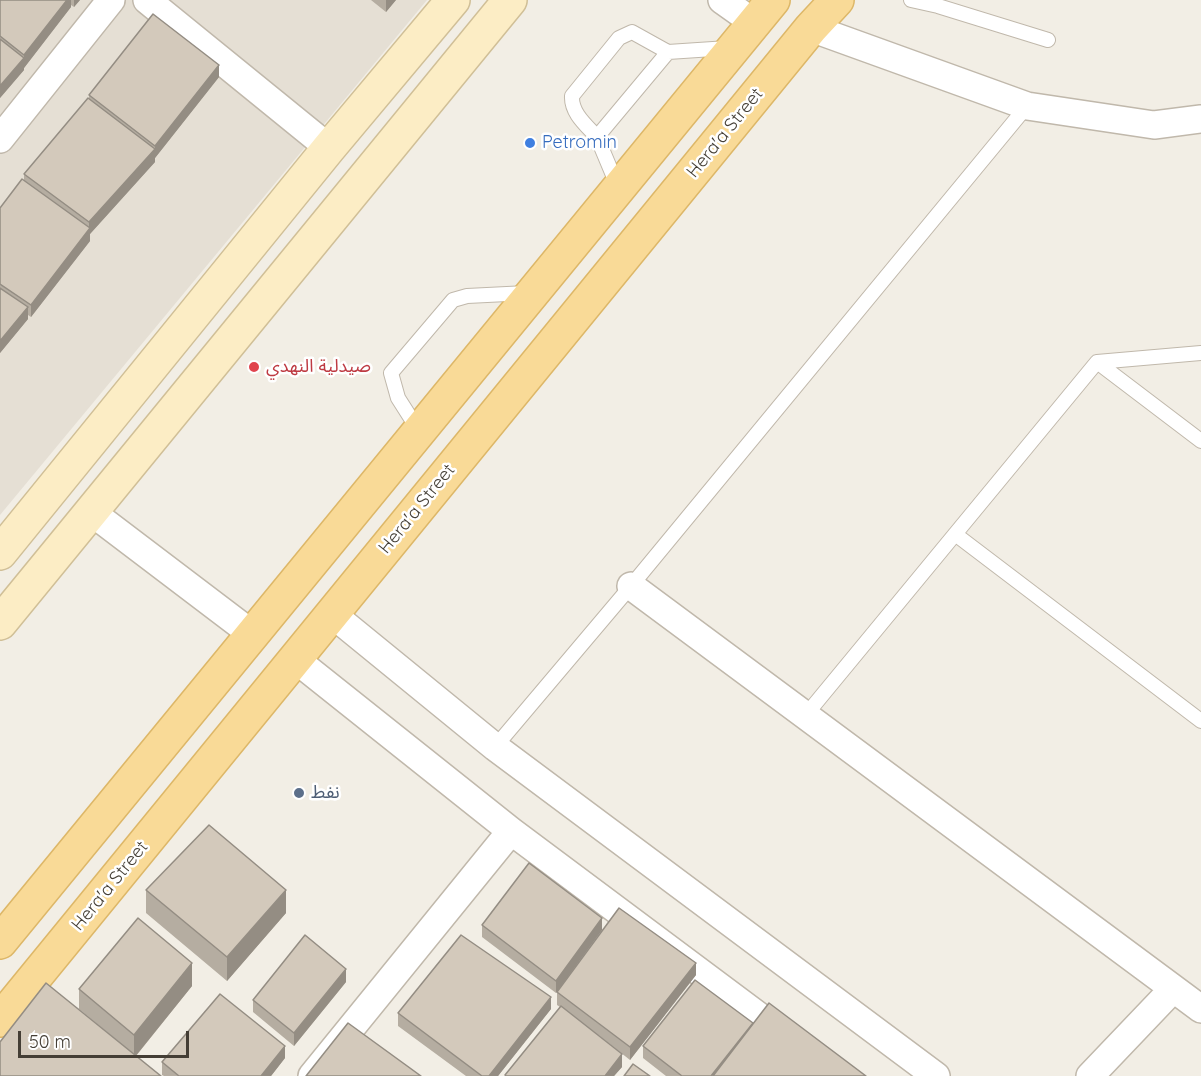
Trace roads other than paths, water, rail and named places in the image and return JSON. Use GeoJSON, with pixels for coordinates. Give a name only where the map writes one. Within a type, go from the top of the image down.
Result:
{"type":"FeatureCollection","features":[{"type":"Feature","properties":{"kind":"main road","name":"Hera'a Street"},"geometry":{"type":"LineString","coordinates":[[10,1014],[332,614],[811,28],[837,0]]}},
{"type":"Feature","properties":{"kind":"main road"},"geometry":{"type":"LineString","coordinates":[[0,942],[753,23]]}},
{"type":"Feature","properties":{"kind":"street"},"geometry":{"type":"LineString","coordinates":[[0,139],[111,0]]}},
{"type":"Feature","properties":{"kind":"street"},"geometry":{"type":"LineString","coordinates":[[147,0],[329,148]]}},
{"type":"Feature","properties":{"kind":"street"},"geometry":{"type":"LineString","coordinates":[[0,553],[329,148],[453,0]]}},
{"type":"Feature","properties":{"kind":"street"},"geometry":{"type":"LineString","coordinates":[[0,623],[510,0]]}},
{"type":"Feature","properties":{"kind":"street"},"geometry":{"type":"LineString","coordinates":[[722,0],[753,23]]}},
{"type":"Feature","properties":{"kind":"street"},"geometry":{"type":"LineString","coordinates":[[811,28],[1027,106],[1154,125],[1201,119]]}},
{"type":"Feature","properties":{"kind":"street"},"geometry":{"type":"LineString","coordinates":[[90,511],[252,634]]}},
{"type":"Feature","properties":{"kind":"street"},"geometry":{"type":"LineString","coordinates":[[631,586],[1201,1009]]}},
{"type":"Feature","properties":{"kind":"street"},"geometry":{"type":"LineString","coordinates":[[332,614],[495,747],[936,1076]]}},
{"type":"Feature","properties":{"kind":"street"},"geometry":{"type":"LineString","coordinates":[[296,659],[511,831],[839,1076]]}},
{"type":"Feature","properties":{"kind":"street"},"geometry":{"type":"LineString","coordinates":[[312,1076],[356,1039],[511,831]]}},
{"type":"Feature","properties":{"kind":"street"},"geometry":{"type":"LineString","coordinates":[[1090,1076],[1173,988]]}},
{"type":"Feature","properties":{"kind":"lane"},"geometry":{"type":"LineString","coordinates":[[911,0],[939,3],[1048,39]]}},
{"type":"Feature","properties":{"kind":"lane"},"geometry":{"type":"LineString","coordinates":[[597,137],[668,52],[753,23]]}},
{"type":"Feature","properties":{"kind":"lane"},"geometry":{"type":"LineString","coordinates":[[618,187],[597,137],[575,112],[572,96],[619,38],[626,33],[632,32],[668,52]]}},
{"type":"Feature","properties":{"kind":"lane"},"geometry":{"type":"LineString","coordinates":[[495,747],[631,586],[1027,106]]}},
{"type":"Feature","properties":{"kind":"lane"},"geometry":{"type":"LineString","coordinates":[[418,431],[398,398],[391,373],[453,300],[467,296],[532,292]]}},
{"type":"Feature","properties":{"kind":"lane"},"geometry":{"type":"LineString","coordinates":[[806,716],[1097,362],[1201,353]]}},
{"type":"Feature","properties":{"kind":"lane"},"geometry":{"type":"LineString","coordinates":[[1097,362],[1201,441]]}},
{"type":"Feature","properties":{"kind":"lane"},"geometry":{"type":"LineString","coordinates":[[955,534],[1201,721]]}},
{"type":"Feature","properties":{"kind":"place","name":"Petromin"},"geometry":{"type":"Point","coordinates":[530,143]}},
{"type":"Feature","properties":{"kind":"place","name":"صيدلية النهدي"},"geometry":{"type":"Point","coordinates":[254,367]}},
{"type":"Feature","properties":{"kind":"place","name":"نفط"},"geometry":{"type":"Point","coordinates":[299,793]}}]}
